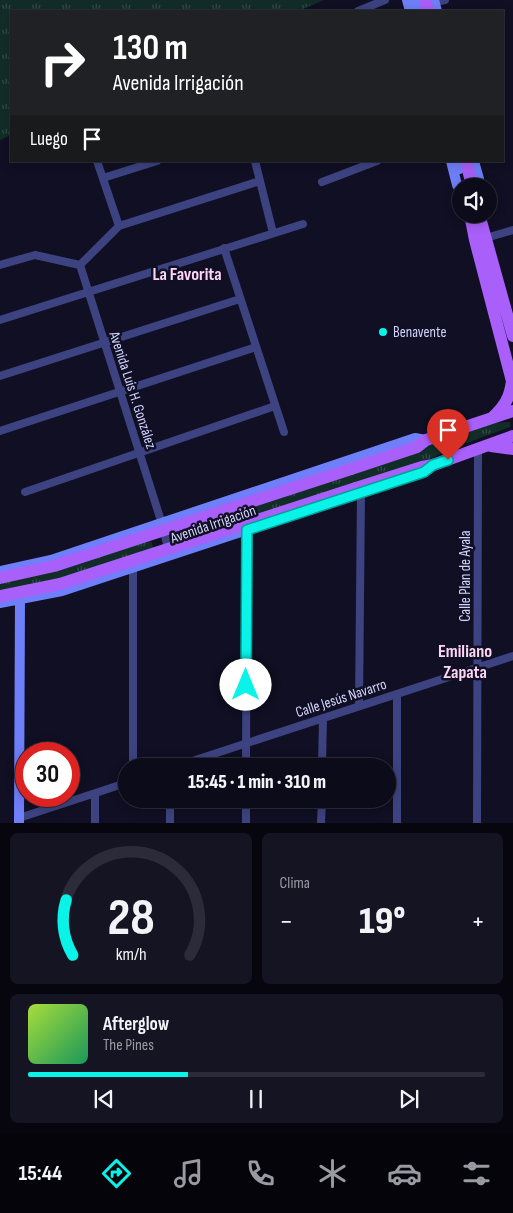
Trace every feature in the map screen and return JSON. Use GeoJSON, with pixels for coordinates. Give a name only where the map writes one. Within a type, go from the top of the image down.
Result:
{"type":"FeatureCollection","features":[{"type":"Feature","properties":{"kind":"main road"},"geometry":{"type":"LineString","coordinates":[[463,164],[464,178]]}},
{"type":"Feature","properties":{"kind":"main road"},"geometry":{"type":"LineString","coordinates":[[463,164],[469,178]]}},
{"type":"Feature","properties":{"kind":"main road"},"geometry":{"type":"LineString","coordinates":[[472,223],[512,383],[510,396],[506,404],[491,418]]}},
{"type":"Feature","properties":{"kind":"main road"},"geometry":{"type":"LineString","coordinates":[[482,223],[513,336]]}},
{"type":"Feature","properties":{"kind":"main road","name":"Avenida Irrigación"},"geometry":{"type":"LineString","coordinates":[[0,578],[54,566],[350,470],[417,447],[426,440],[513,412]]}},
{"type":"Feature","properties":{"kind":"main road","name":"Avenida Irrigación"},"geometry":{"type":"LineString","coordinates":[[0,596],[60,584],[359,490],[422,466],[433,465],[513,436]]}},
{"type":"Feature","properties":{"kind":"main road"},"geometry":{"type":"LineString","coordinates":[[483,447],[513,449]]}},
{"type":"Feature","properties":{"kind":"street"},"geometry":{"type":"LineString","coordinates":[[360,10],[385,0]]}},
{"type":"Feature","properties":{"kind":"street"},"geometry":{"type":"LineString","coordinates":[[412,6],[432,5],[445,0]]}},
{"type":"Feature","properties":{"kind":"street"},"geometry":{"type":"LineString","coordinates":[[97,162],[119,226]]}},
{"type":"Feature","properties":{"kind":"street"},"geometry":{"type":"LineString","coordinates":[[103,178],[154,162]]}},
{"type":"Feature","properties":{"kind":"street"},"geometry":{"type":"LineString","coordinates":[[255,162],[273,233]]}},
{"type":"Feature","properties":{"kind":"street"},"geometry":{"type":"LineString","coordinates":[[322,182],[374,162]]}},
{"type":"Feature","properties":{"kind":"street"},"geometry":{"type":"LineString","coordinates":[[459,178],[463,164],[478,178]]}},
{"type":"Feature","properties":{"kind":"street"},"geometry":{"type":"LineString","coordinates":[[0,265],[35,255],[80,264],[119,226],[260,181]]}},
{"type":"Feature","properties":{"kind":"street"},"geometry":{"type":"LineString","coordinates":[[0,320],[303,224]]}},
{"type":"Feature","properties":{"kind":"street"},"geometry":{"type":"LineString","coordinates":[[486,238],[513,230]]}},
{"type":"Feature","properties":{"kind":"street"},"geometry":{"type":"LineString","coordinates":[[224,248],[284,432]]}},
{"type":"Feature","properties":{"kind":"street","name":"Avenida Luis H. González"},"geometry":{"type":"LineString","coordinates":[[80,264],[162,524],[170,556]]}},
{"type":"Feature","properties":{"kind":"street"},"geometry":{"type":"LineString","coordinates":[[0,376],[240,299]]}},
{"type":"Feature","properties":{"kind":"street"},"geometry":{"type":"LineString","coordinates":[[0,431],[256,347]]}},
{"type":"Feature","properties":{"kind":"street"},"geometry":{"type":"LineString","coordinates":[[25,492],[275,406]]}},
{"type":"Feature","properties":{"kind":"street","name":"Avenida Irrigación"},"geometry":{"type":"LineString","coordinates":[[0,571],[51,560],[415,438],[426,440]]}},
{"type":"Feature","properties":{"kind":"street","name":"Calle Plan de Ayala"},"geometry":{"type":"LineString","coordinates":[[477,823],[483,447]]}},
{"type":"Feature","properties":{"kind":"street"},"geometry":{"type":"LineString","coordinates":[[359,490],[359,706]]}},
{"type":"Feature","properties":{"kind":"street","name":"Avenida Irrigación"},"geometry":{"type":"LineString","coordinates":[[0,603],[62,591],[247,530],[359,490]]}},
{"type":"Feature","properties":{"kind":"street"},"geometry":{"type":"LineString","coordinates":[[246,758],[247,530]]}},
{"type":"Feature","properties":{"kind":"street"},"geometry":{"type":"LineString","coordinates":[[93,546],[102,554],[104,560],[104,572],[100,579]]}},
{"type":"Feature","properties":{"kind":"street"},"geometry":{"type":"LineString","coordinates":[[132,758],[133,568]]}},
{"type":"Feature","properties":{"kind":"street"},"geometry":{"type":"LineString","coordinates":[[20,599],[20,821],[118,786]]}},
{"type":"Feature","properties":{"kind":"street","name":"Calle Jesús Navarro"},"geometry":{"type":"LineString","coordinates":[[202,758],[513,656]]}},
{"type":"Feature","properties":{"kind":"street"},"geometry":{"type":"LineString","coordinates":[[397,694],[397,823]]}},
{"type":"Feature","properties":{"kind":"street"},"geometry":{"type":"LineString","coordinates":[[322,758],[323,718]]}},
{"type":"Feature","properties":{"kind":"street"},"geometry":{"type":"LineString","coordinates":[[94,794],[94,823]]}},
{"type":"Feature","properties":{"kind":"street"},"geometry":{"type":"LineString","coordinates":[[170,808],[170,823]]}},
{"type":"Feature","properties":{"kind":"street"},"geometry":{"type":"LineString","coordinates":[[246,808],[246,823]]}},
{"type":"Feature","properties":{"kind":"street"},"geometry":{"type":"LineString","coordinates":[[321,823],[322,808]]}},
{"type":"Feature","properties":{"kind":"green space"},"geometry":{"type":"Polygon","coordinates":[[[0,0],[324,0],[300,10],[10,10],[10,135],[0,140],[0,0]]]}},
{"type":"Feature","properties":{"kind":"green space"},"geometry":{"type":"Polygon","coordinates":[[[510,422],[510,427],[445,451],[422,464],[172,544],[170,540],[176,533],[231,515],[245,506],[493,423],[510,422]]]}},
{"type":"Feature","properties":{"kind":"green space"},"geometry":{"type":"Polygon","coordinates":[[[148,539],[152,543],[154,553],[0,596],[0,578],[148,539]]]}},
{"type":"Feature","properties":{"kind":"place","name":"Benavente"},"geometry":{"type":"Point","coordinates":[383,332]}},
{"type":"Feature","properties":{"kind":"district","name":"La Favorita"},"geometry":{"type":"Point","coordinates":[187,274]}},
{"type":"Feature","properties":{"kind":"district","name":"Emiliano Zapata"},"geometry":{"type":"Point","coordinates":[465,661]}},
{"type":"Feature","properties":{"kind":"route"},"geometry":{"type":"LineString","coordinates":[[246,685],[247,530],[424,472],[433,465],[448,460]]}}]}
